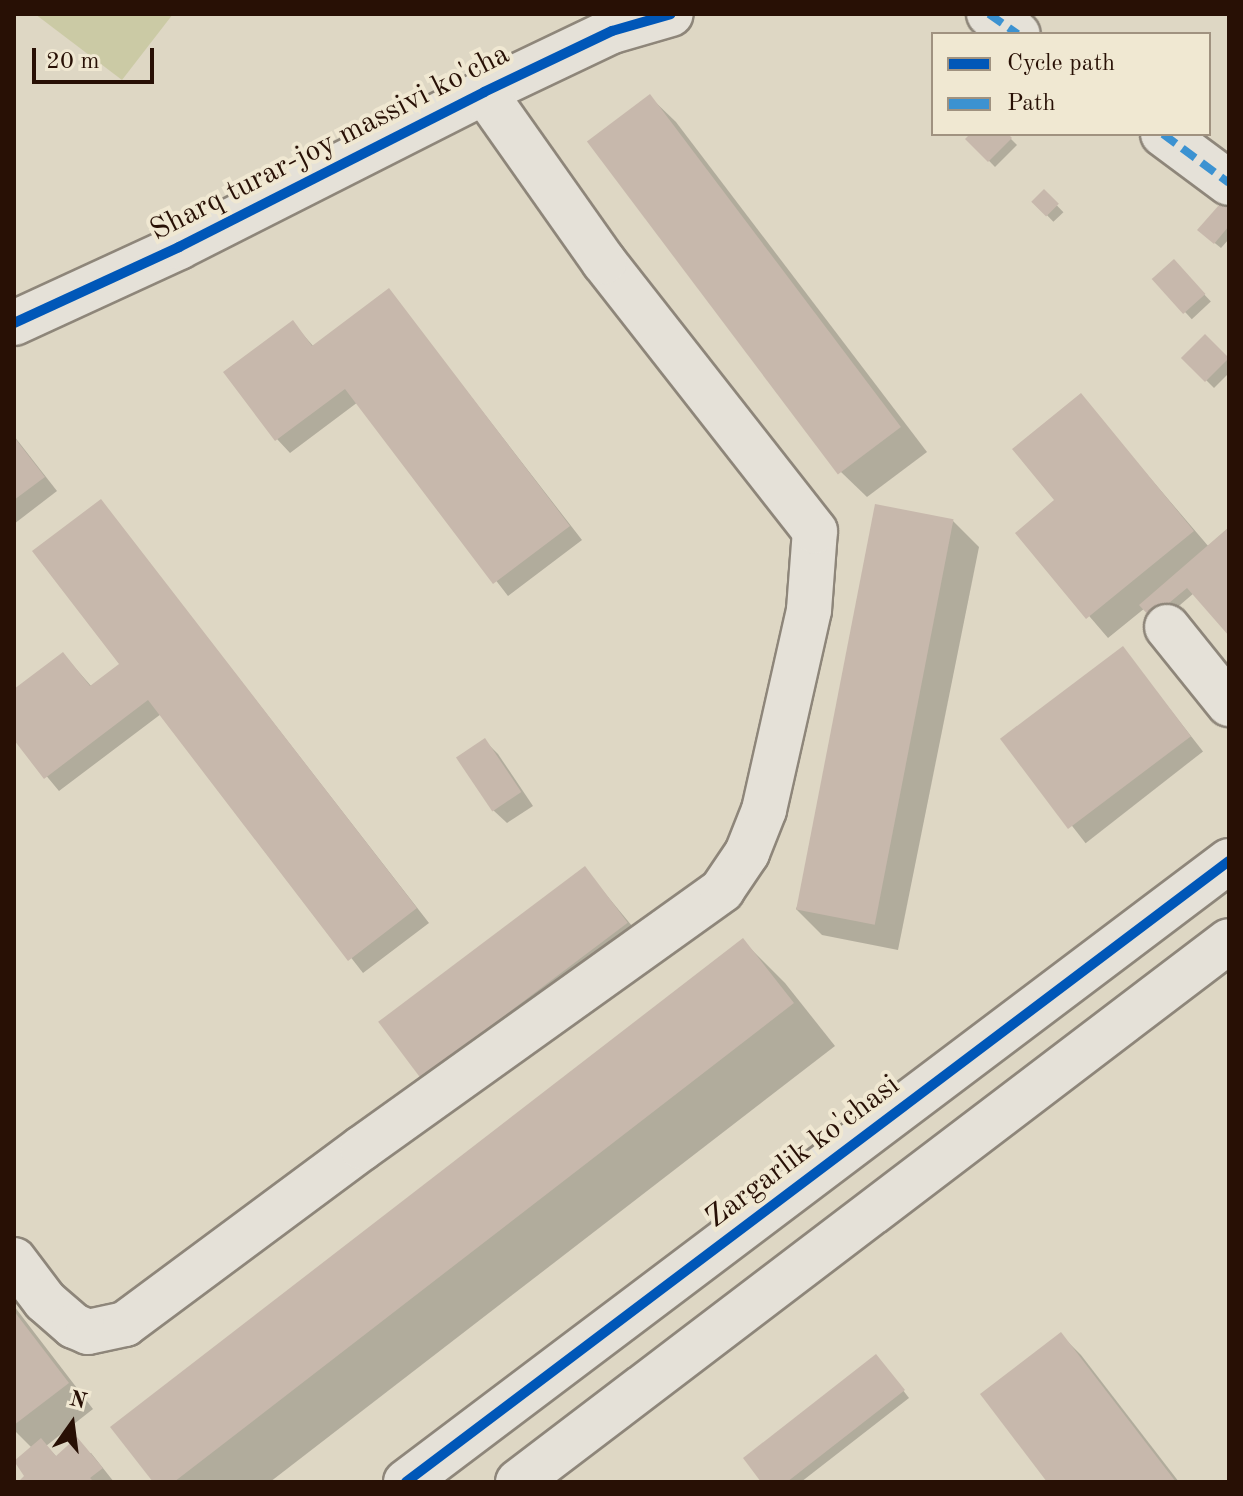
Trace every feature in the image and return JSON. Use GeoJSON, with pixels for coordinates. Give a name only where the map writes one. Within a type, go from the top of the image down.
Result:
{"type":"FeatureCollection","features":[{"type":"Feature","properties":{"kind":"street","name":"Sharq turar-joy massivi ko'cha"},"geometry":{"type":"LineString","coordinates":[[14,323],[179,247],[484,92],[612,31],[671,14]]}},
{"type":"Feature","properties":{"kind":"street"},"geometry":{"type":"LineString","coordinates":[[989,14],[1015,32]]}},
{"type":"Feature","properties":{"kind":"street"},"geometry":{"type":"LineString","coordinates":[[14,1260],[45,1301],[74,1326],[88,1332],[125,1324],[362,1148],[722,890],[747,853],[764,810],[809,610],[815,531],[604,262],[484,92]]}},
{"type":"Feature","properties":{"kind":"street"},"geometry":{"type":"LineString","coordinates":[[1166,136],[1229,183]]}},
{"type":"Feature","properties":{"kind":"street"},"geometry":{"type":"LineString","coordinates":[[1167,627],[1229,704]]}},
{"type":"Feature","properties":{"kind":"street","name":"Zargarlik ko'chasi"},"geometry":{"type":"LineString","coordinates":[[406,1482],[1229,861]]}},
{"type":"Feature","properties":{"kind":"street"},"geometry":{"type":"LineString","coordinates":[[518,1482],[1229,941]]}},
{"type":"Feature","properties":{"kind":"green space"},"geometry":{"type":"Polygon","coordinates":[[[35,14],[173,14],[122,80],[35,14]]]}},
{"type":"Feature","properties":{"kind":"building"},"geometry":{"type":"Polygon","coordinates":[[[650,94],[901,427],[838,475],[587,142],[650,94]]]}},
{"type":"Feature","properties":{"kind":"building"},"geometry":{"type":"Polygon","coordinates":[[[968,136],[1012,138],[988,162],[965,139],[968,136]]]}},
{"type":"Feature","properties":{"kind":"building"},"geometry":{"type":"Polygon","coordinates":[[[1044,189],[1059,204],[1046,217],[1031,202],[1044,189]]]}},
{"type":"Feature","properties":{"kind":"building"},"geometry":{"type":"Polygon","coordinates":[[[1227,196],[1229,226],[1214,244],[1197,230],[1227,196]]]}},
{"type":"Feature","properties":{"kind":"building"},"geometry":{"type":"Polygon","coordinates":[[[1174,259],[1205,294],[1183,314],[1152,279],[1174,259]]]}},
{"type":"Feature","properties":{"kind":"building"},"geometry":{"type":"Polygon","coordinates":[[[389,288],[570,526],[493,584],[345,389],[275,441],[223,372],[293,320],[312,346],[389,288]]]}},
{"type":"Feature","properties":{"kind":"building"},"geometry":{"type":"Polygon","coordinates":[[[1205,334],[1229,358],[1205,382],[1181,358],[1205,334]]]}},
{"type":"Feature","properties":{"kind":"building"},"geometry":{"type":"Polygon","coordinates":[[[1081,393],[1194,531],[1086,619],[1015,533],[1054,500],[1012,449],[1081,393]]]}},
{"type":"Feature","properties":{"kind":"building"},"geometry":{"type":"Polygon","coordinates":[[[14,437],[45,477],[14,500],[14,437]]]}},
{"type":"Feature","properties":{"kind":"building"},"geometry":{"type":"Polygon","coordinates":[[[101,499],[417,908],[348,961],[148,700],[44,779],[14,740],[14,689],[63,652],[90,686],[119,664],[32,551],[101,499]]]}},
{"type":"Feature","properties":{"kind":"building"},"geometry":{"type":"Polygon","coordinates":[[[875,504],[954,519],[875,925],[796,909],[875,504]]]}},
{"type":"Feature","properties":{"kind":"building"},"geometry":{"type":"Polygon","coordinates":[[[1229,527],[1229,636],[1187,588],[1151,618],[1139,605],[1229,527]]]}},
{"type":"Feature","properties":{"kind":"building"},"geometry":{"type":"Polygon","coordinates":[[[1123,646],[1191,736],[1068,829],[1000,739],[1123,646]]]}},
{"type":"Feature","properties":{"kind":"building"},"geometry":{"type":"Polygon","coordinates":[[[485,738],[521,792],[492,811],[456,758],[485,738]]]}},
{"type":"Feature","properties":{"kind":"building"},"geometry":{"type":"Polygon","coordinates":[[[585,866],[628,923],[421,1079],[378,1022],[585,866]]]}},
{"type":"Feature","properties":{"kind":"building"},"geometry":{"type":"Polygon","coordinates":[[[743,938],[794,1003],[174,1482],[153,1482],[110,1427],[743,938]]]}},
{"type":"Feature","properties":{"kind":"building"},"geometry":{"type":"Polygon","coordinates":[[[14,1311],[69,1383],[14,1425],[14,1311]]]}},
{"type":"Feature","properties":{"kind":"building"},"geometry":{"type":"Polygon","coordinates":[[[1061,1332],[1176,1482],[1047,1482],[980,1394],[1061,1332]]]}},
{"type":"Feature","properties":{"kind":"building"},"geometry":{"type":"Polygon","coordinates":[[[876,1354],[905,1390],[787,1482],[761,1482],[743,1458],[876,1354]]]}},
{"type":"Feature","properties":{"kind":"building"},"geometry":{"type":"Polygon","coordinates":[[[77,1437],[103,1468],[90,1478],[94,1482],[18,1482],[24,1476],[14,1461],[41,1438],[56,1456],[77,1437]]]}},
{"type":"Feature","properties":{"kind":"marked path"},"geometry":{"type":"LineString","coordinates":[[989,14],[1015,32]]}},
{"type":"Feature","properties":{"kind":"marked path"},"geometry":{"type":"LineString","coordinates":[[1166,136],[1229,183]]}},
{"type":"Feature","properties":{"kind":"cycle path"},"geometry":{"type":"LineString","coordinates":[[14,323],[179,247],[484,92],[612,31],[671,14]]}},
{"type":"Feature","properties":{"kind":"cycle path"},"geometry":{"type":"LineString","coordinates":[[406,1482],[1229,861]]}}]}
